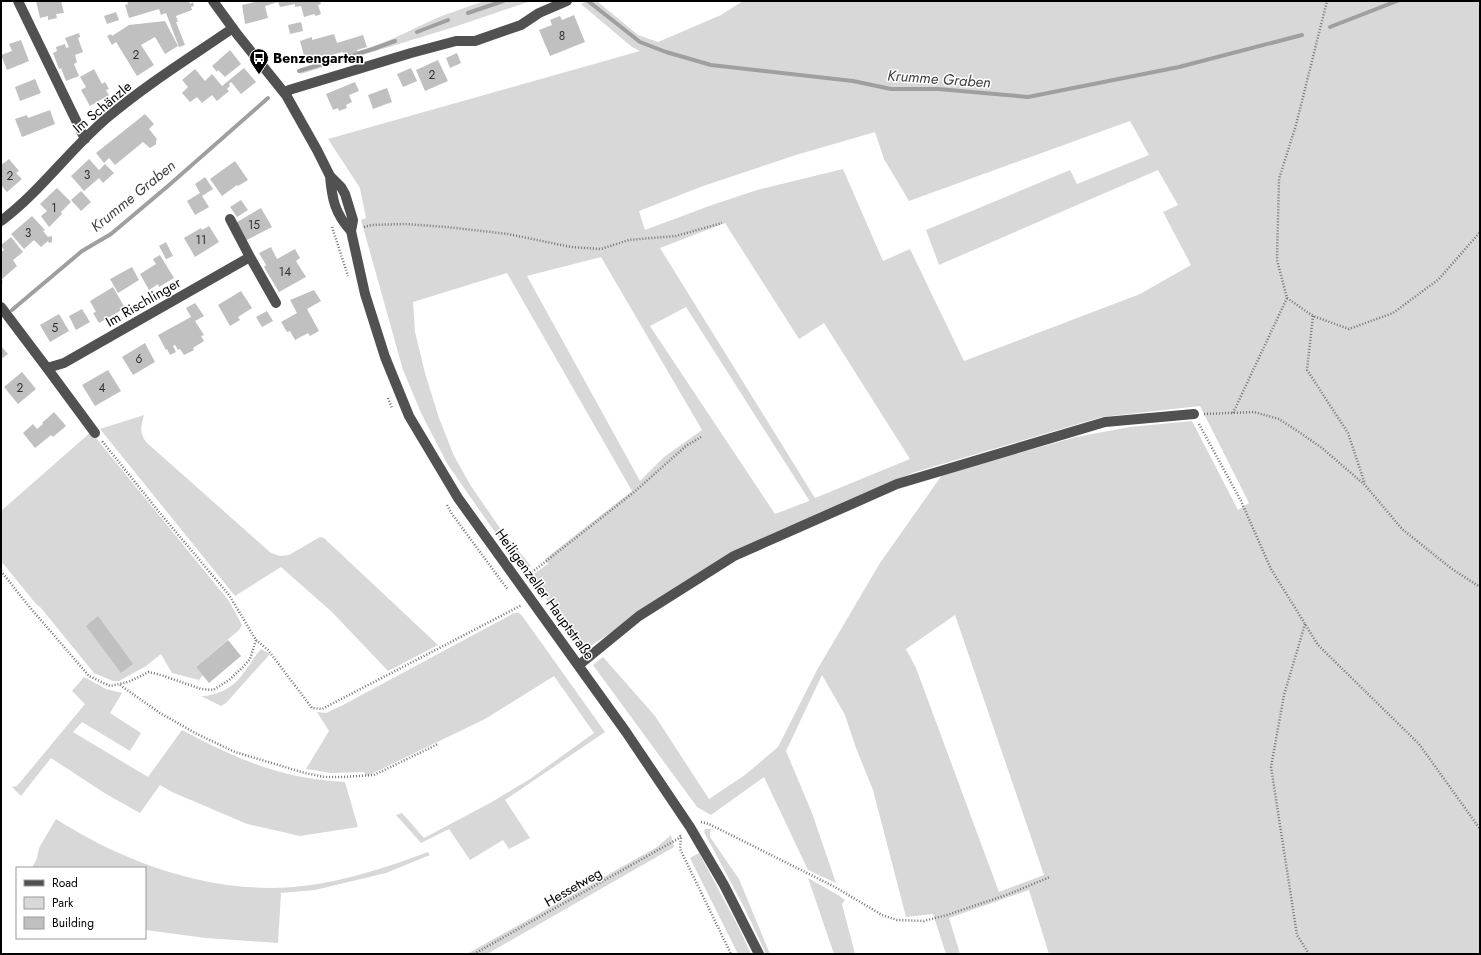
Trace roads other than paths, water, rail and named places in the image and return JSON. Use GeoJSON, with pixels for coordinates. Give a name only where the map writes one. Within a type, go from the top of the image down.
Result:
{"type":"FeatureCollection","features":[{"type":"Feature","properties":{"kind":"street"},"geometry":{"type":"LineString","coordinates":[[18,1],[85,139]]}},
{"type":"Feature","properties":{"kind":"street","name":"Heiligenzeller Hauptstraße"},"geometry":{"type":"LineString","coordinates":[[213,1],[286,95],[330,176],[345,194],[353,220],[351,231],[365,294],[386,357],[409,416],[458,498],[579,665],[690,827],[724,885],[760,954]]}},
{"type":"Feature","properties":{"kind":"street"},"geometry":{"type":"LineString","coordinates":[[286,95],[289,90],[411,53],[456,41],[475,41],[521,25],[539,13],[567,1]]}},
{"type":"Feature","properties":{"kind":"street","name":"Im Schänzle"},"geometry":{"type":"LineString","coordinates":[[1,221],[15,210],[108,117],[233,28]]}},
{"type":"Feature","properties":{"kind":"street","name":"Heiligenzeller Hauptstraße"},"geometry":{"type":"LineString","coordinates":[[330,176],[331,191],[335,206],[342,221],[351,231]]}},
{"type":"Feature","properties":{"kind":"street"},"geometry":{"type":"LineString","coordinates":[[230,219],[276,303]]}},
{"type":"Feature","properties":{"kind":"street","name":"Im Rischlinger"},"geometry":{"type":"LineString","coordinates":[[47,368],[64,363],[250,257]]}},
{"type":"Feature","properties":{"kind":"street"},"geometry":{"type":"LineString","coordinates":[[1,307],[95,433]]}},
{"type":"Feature","properties":{"kind":"street"},"geometry":{"type":"LineString","coordinates":[[579,665],[639,616],[734,556],[897,484],[1105,422],[1194,414]]}},
{"type":"Feature","properties":{"kind":"waterway","name":"Krumme Graben"},"geometry":{"type":"LineString","coordinates":[[468,13],[503,1]]}},
{"type":"Feature","properties":{"kind":"waterway","name":"Krumme Graben"},"geometry":{"type":"LineString","coordinates":[[588,1],[640,42],[666,52],[711,65],[853,81],[891,89],[938,89],[1028,97],[1179,67],[1302,35]]}},
{"type":"Feature","properties":{"kind":"waterway","name":"Krumme Graben"},"geometry":{"type":"LineString","coordinates":[[1330,27],[1397,1]]}},
{"type":"Feature","properties":{"kind":"waterway","name":"Krumme Graben"},"geometry":{"type":"LineString","coordinates":[[417,32],[448,20]]}},
{"type":"Feature","properties":{"kind":"waterway","name":"Krumme Graben"},"geometry":{"type":"LineString","coordinates":[[299,71],[395,41]]}},
{"type":"Feature","properties":{"kind":"waterway","name":"Krumme Graben"},"geometry":{"type":"LineString","coordinates":[[12,310],[82,251],[111,234],[268,98]]}},
{"type":"Feature","properties":{"kind":"place","name":"Benzengarten"},"geometry":{"type":"Point","coordinates":[259,75]}}]}
